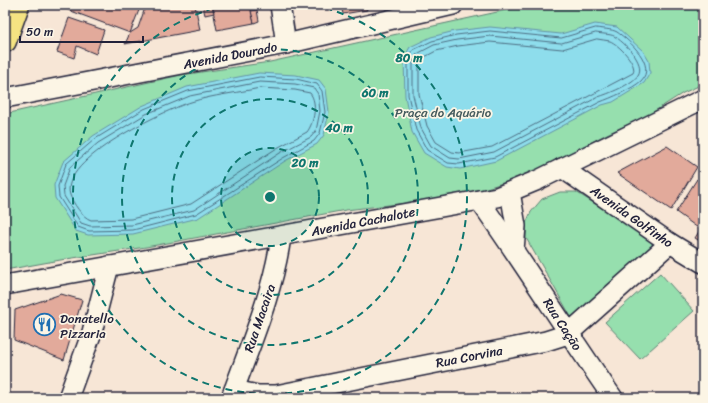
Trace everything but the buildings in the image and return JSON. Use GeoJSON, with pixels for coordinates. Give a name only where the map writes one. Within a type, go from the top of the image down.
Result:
{"type":"FeatureCollection","features":[{"type":"Feature","properties":{"kind":"main road"},"geometry":{"type":"LineString","coordinates":[[5,40],[18,5]]}},
{"type":"Feature","properties":{"kind":"street"},"geometry":{"type":"LineString","coordinates":[[280,5],[286,44]]}},
{"type":"Feature","properties":{"kind":"street","name":"Avenida Dourado"},"geometry":{"type":"LineString","coordinates":[[5,98],[286,44],[442,6]]}},
{"type":"Feature","properties":{"kind":"street","name":"Avenida Cachalote"},"geometry":{"type":"LineString","coordinates":[[5,284],[281,237],[497,197],[562,168],[703,99]]}},
{"type":"Feature","properties":{"kind":"street","name":"Avenida Golfinho"},"geometry":{"type":"LineString","coordinates":[[562,168],[670,243],[703,263]]}},
{"type":"Feature","properties":{"kind":"street"},"geometry":{"type":"LineString","coordinates":[[510,192],[516,226],[514,250]]}},
{"type":"Feature","properties":{"kind":"street","name":"Rua Cação"},"geometry":{"type":"LineString","coordinates":[[479,200],[514,250],[568,334],[613,398]]}},
{"type":"Feature","properties":{"kind":"street","name":"Rua Macaira"},"geometry":{"type":"LineString","coordinates":[[232,394],[270,290],[277,265],[281,237]]}},
{"type":"Feature","properties":{"kind":"street","name":"Rua Corvina"},"geometry":{"type":"LineString","coordinates":[[232,394],[276,394],[546,341],[568,334],[670,243]]}},
{"type":"Feature","properties":{"kind":"street"},"geometry":{"type":"LineString","coordinates":[[68,398],[92,332],[109,266]]}},
{"type":"Feature","properties":{"kind":"green space","name":"Praça do Aquário"},"geometry":{"type":"Polygon","coordinates":[[[529,5],[703,5],[703,84],[683,93],[647,116],[607,134],[528,175],[458,197],[346,210],[146,247],[5,270],[5,114],[181,75],[270,62],[529,5]]]}},
{"type":"Feature","properties":{"kind":"green space"},"geometry":{"type":"Polygon","coordinates":[[[560,192],[576,192],[648,237],[652,242],[653,250],[575,320],[570,315],[526,238],[526,223],[531,212],[542,199],[560,192]]]}},
{"type":"Feature","properties":{"kind":"green space"},"geometry":{"type":"Polygon","coordinates":[[[660,273],[694,311],[640,359],[605,322],[660,273]]]}},
{"type":"Feature","properties":{"kind":"water"},"geometry":{"type":"Polygon","coordinates":[[[595,24],[617,27],[643,51],[649,61],[650,73],[644,83],[613,102],[602,105],[496,161],[460,169],[447,167],[424,153],[412,132],[405,96],[404,58],[410,47],[431,37],[455,31],[490,27],[561,34],[595,24]]]}},
{"type":"Feature","properties":{"kind":"water"},"geometry":{"type":"Polygon","coordinates":[[[259,73],[296,75],[319,80],[326,89],[329,112],[324,135],[317,144],[285,161],[198,218],[133,234],[88,235],[76,231],[55,198],[54,185],[63,162],[93,136],[142,106],[187,87],[259,73]]]}},
{"type":"Feature","properties":{"kind":"place","name":"Donatello Pizzaria"},"geometry":{"type":"Point","coordinates":[44,325]}}]}
